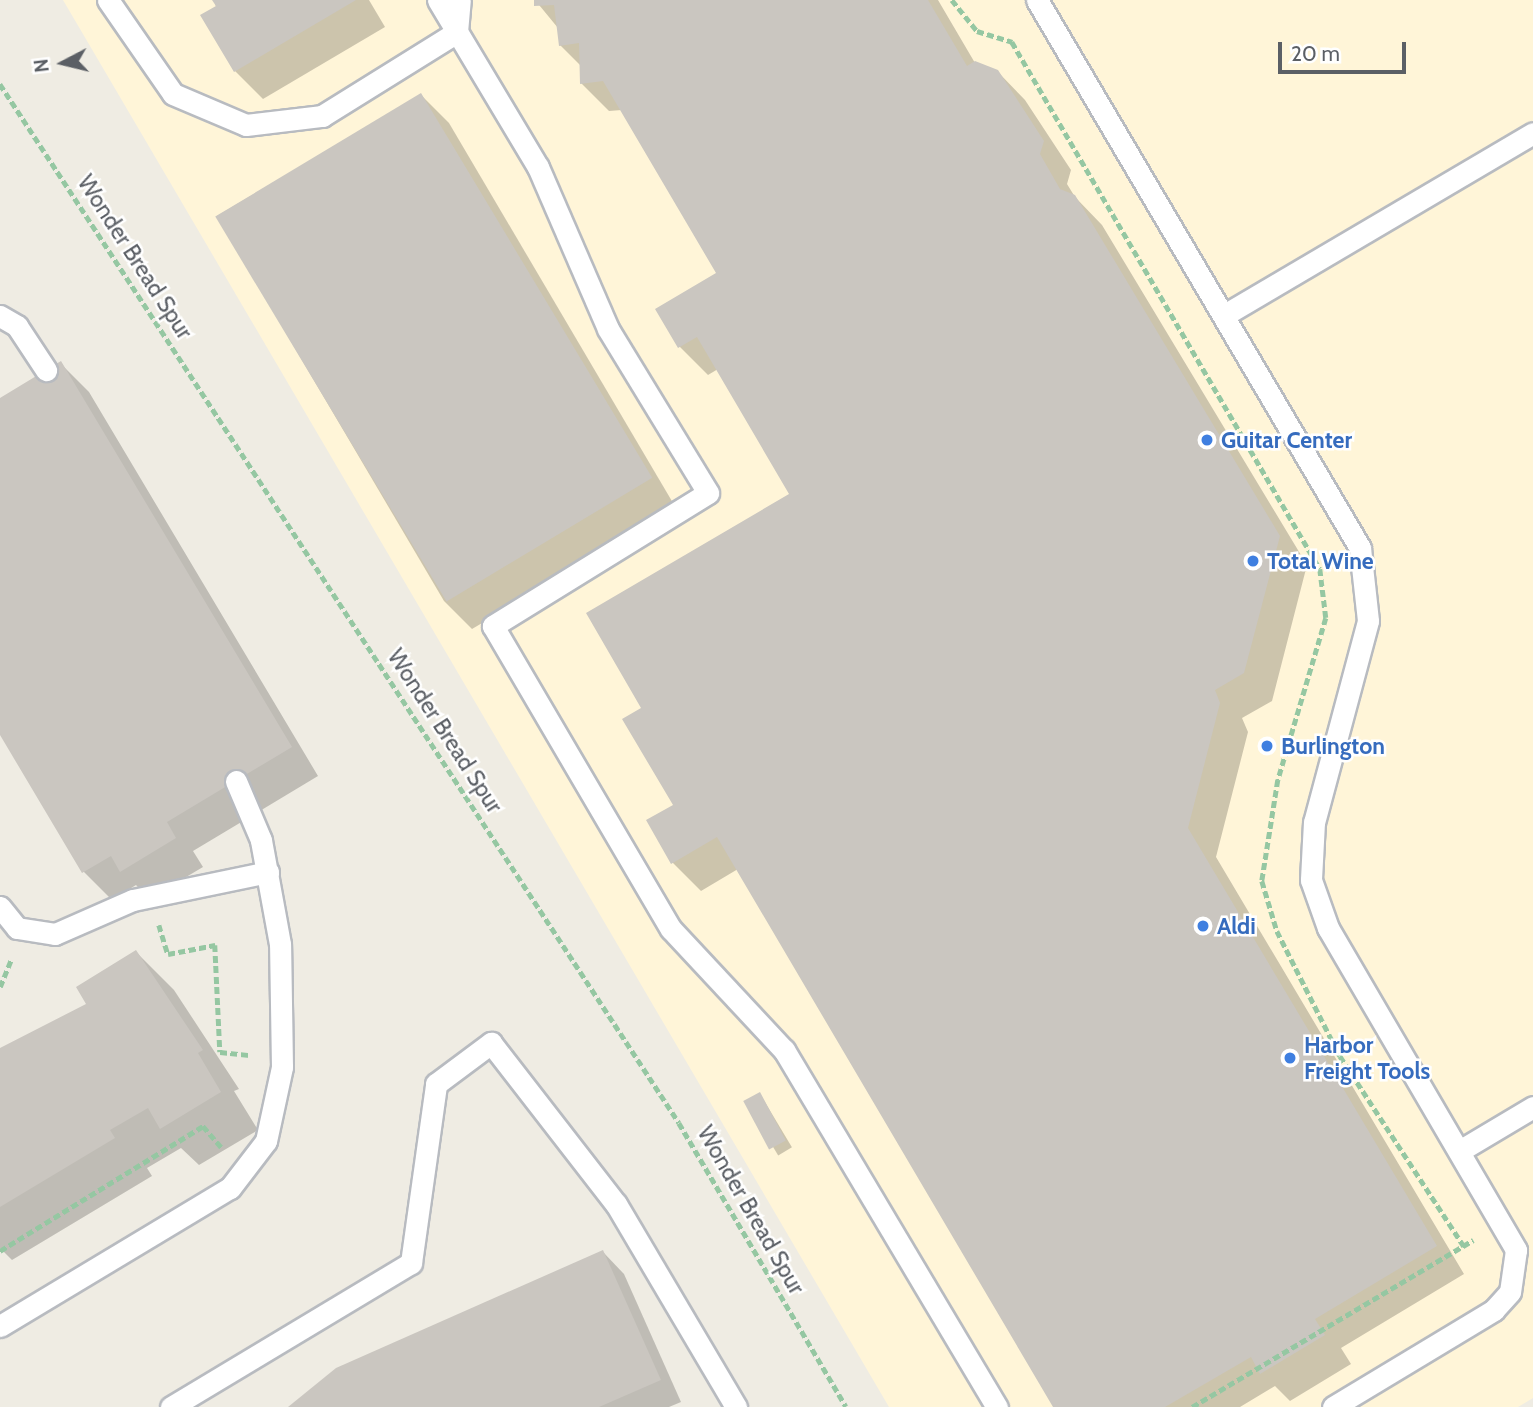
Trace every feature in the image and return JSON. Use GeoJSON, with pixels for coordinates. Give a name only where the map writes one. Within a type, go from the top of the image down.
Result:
{"type":"FeatureCollection","features":[{"type":"Feature","properties":{"kind":"lane"},"geometry":{"type":"LineString","coordinates":[[108,0],[173,94],[246,125],[322,116],[457,32]]}},
{"type":"Feature","properties":{"kind":"lane"},"geometry":{"type":"LineString","coordinates":[[438,0],[538,167],[608,329],[708,493],[494,626],[671,929],[784,1050],[997,1407]]}},
{"type":"Feature","properties":{"kind":"lane"},"geometry":{"type":"LineString","coordinates":[[457,32],[460,0]]}},
{"type":"Feature","properties":{"kind":"lane"},"geometry":{"type":"LineString","coordinates":[[1037,0],[1226,314],[1360,548],[1367,571],[1368,621],[1314,822],[1311,880],[1328,928],[1510,1232],[1517,1270],[1510,1292],[1471,1325],[1334,1407]]}},
{"type":"Feature","properties":{"kind":"lane"},"geometry":{"type":"LineString","coordinates":[[1226,314],[1533,133]]}},
{"type":"Feature","properties":{"kind":"lane"},"geometry":{"type":"LineString","coordinates":[[0,316],[18,326],[46,370]]}},
{"type":"Feature","properties":{"kind":"lane"},"geometry":{"type":"LineString","coordinates":[[0,1326],[230,1188],[260,1153],[276,1108],[284,1044],[280,944],[268,872],[253,815],[236,781]]}},
{"type":"Feature","properties":{"kind":"lane"},"geometry":{"type":"LineString","coordinates":[[0,907],[18,928],[55,934],[133,900],[268,872]]}},
{"type":"Feature","properties":{"kind":"lane"},"geometry":{"type":"LineString","coordinates":[[171,1407],[411,1263],[436,1084],[491,1043],[616,1204],[736,1407]]}},
{"type":"Feature","properties":{"kind":"lane"},"geometry":{"type":"LineString","coordinates":[[1461,1150],[1533,1107]]}},
{"type":"Feature","properties":{"kind":"path"},"geometry":{"type":"LineString","coordinates":[[952,0],[977,31],[1012,42],[1320,569],[1325,618],[1278,780],[1262,881],[1277,931],[1340,1056],[1464,1247],[1192,1407]]}},
{"type":"Feature","properties":{"kind":"path","name":"Wonder Bread Spur"},"geometry":{"type":"LineString","coordinates":[[0,84],[679,1123],[846,1407]]}},
{"type":"Feature","properties":{"kind":"path"},"geometry":{"type":"LineString","coordinates":[[145,927],[158,924],[168,954],[215,945],[220,1052],[254,1055],[253,1066]]}},
{"type":"Feature","properties":{"kind":"path"},"geometry":{"type":"LineString","coordinates":[[0,988],[13,956],[24,957]]}},
{"type":"Feature","properties":{"kind":"path"},"geometry":{"type":"LineString","coordinates":[[0,1251],[203,1126],[223,1150],[231,1144]]}},
{"type":"Feature","properties":{"kind":"shaded area"},"geometry":{"type":"Polygon","coordinates":[[[63,0],[1533,0],[1533,1398],[1518,1407],[889,1407],[63,0]]]}},
{"type":"Feature","properties":{"kind":"building"},"geometry":{"type":"Polygon","coordinates":[[[212,0],[356,0],[234,72],[200,15],[216,6],[212,0]]]}},
{"type":"Feature","properties":{"kind":"building"},"geometry":{"type":"Polygon","coordinates":[[[534,0],[928,0],[967,66],[975,61],[998,70],[1044,141],[1040,154],[1060,189],[1075,195],[1280,536],[1244,673],[1215,690],[1220,703],[1188,828],[1437,1246],[1315,1319],[1325,1335],[1260,1374],[1251,1357],[1165,1407],[1053,1407],[717,837],[671,864],[646,820],[673,805],[622,719],[641,708],[586,613],[789,494],[697,337],[678,348],[655,309],[716,273],[603,81],[580,84],[579,43],[559,46],[554,5],[534,6],[534,0]]]}},
{"type":"Feature","properties":{"kind":"building"},"geometry":{"type":"Polygon","coordinates":[[[421,93],[652,478],[447,601],[215,217],[421,93]]]}},
{"type":"Feature","properties":{"kind":"building"},"geometry":{"type":"Polygon","coordinates":[[[61,361],[292,747],[167,822],[176,838],[120,872],[111,856],[82,873],[0,735],[0,398],[61,361]]]}},
{"type":"Feature","properties":{"kind":"building"},"geometry":{"type":"Polygon","coordinates":[[[136,950],[203,1050],[198,1053],[221,1092],[160,1129],[148,1108],[110,1130],[115,1138],[0,1207],[0,1048],[86,1004],[76,987],[136,950]]]}},
{"type":"Feature","properties":{"kind":"building"},"geometry":{"type":"Polygon","coordinates":[[[760,1092],[786,1141],[769,1149],[743,1101],[760,1092]]]}},
{"type":"Feature","properties":{"kind":"building"},"geometry":{"type":"Polygon","coordinates":[[[603,1250],[661,1380],[599,1407],[288,1407],[336,1368],[603,1250]]]}},
{"type":"Feature","properties":{"kind":"place","name":"Guitar Center"},"geometry":{"type":"Point","coordinates":[1207,440]}},
{"type":"Feature","properties":{"kind":"place","name":"Total Wine"},"geometry":{"type":"Point","coordinates":[1253,561]}},
{"type":"Feature","properties":{"kind":"place","name":"Burlington"},"geometry":{"type":"Point","coordinates":[1267,746]}},
{"type":"Feature","properties":{"kind":"place","name":"Aldi"},"geometry":{"type":"Point","coordinates":[1203,926]}},
{"type":"Feature","properties":{"kind":"place","name":"Harbor Freight Tools"},"geometry":{"type":"Point","coordinates":[1290,1058]}}]}
